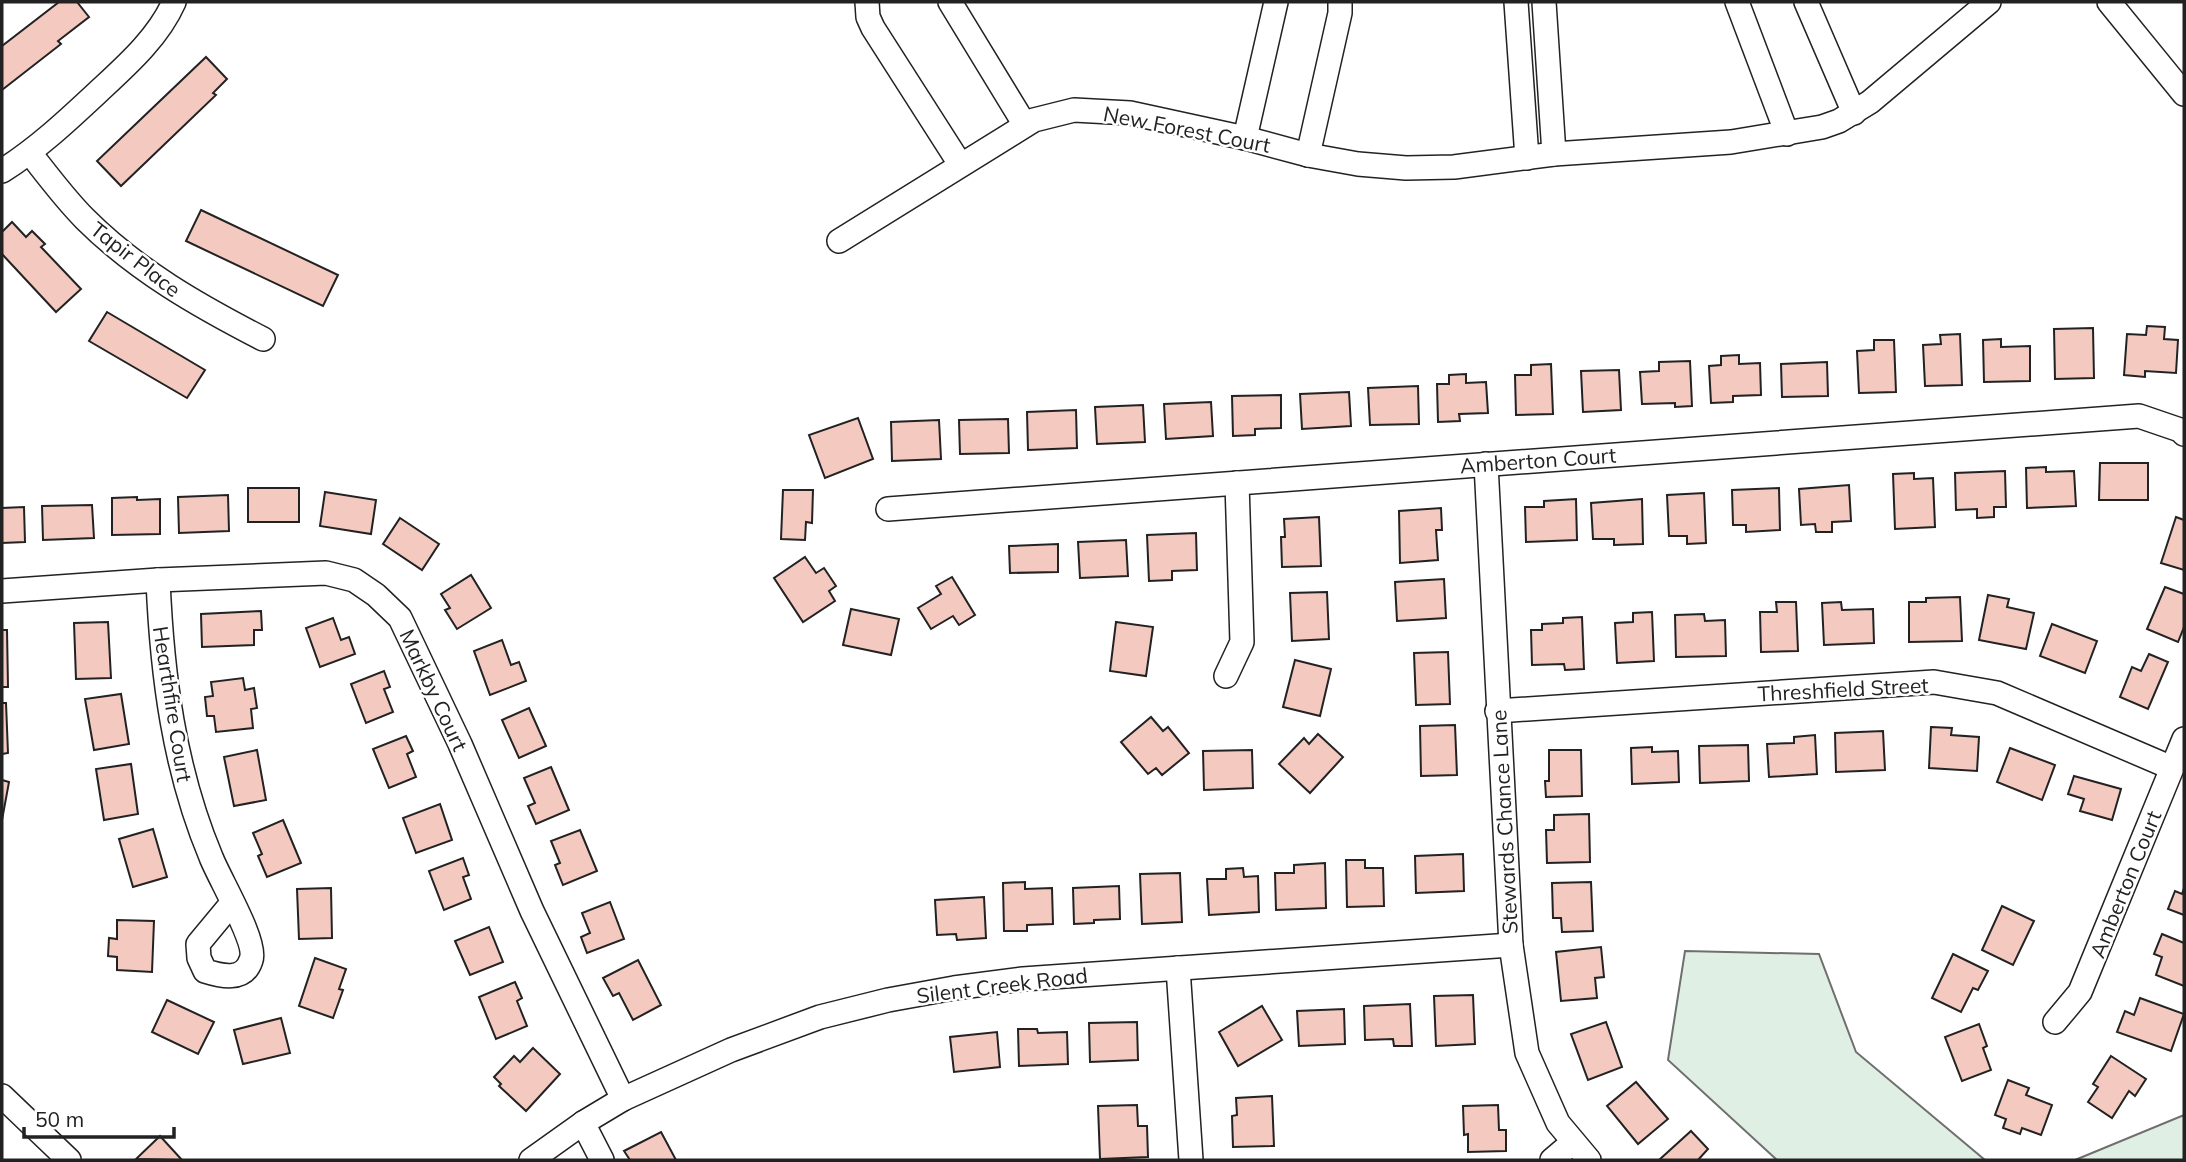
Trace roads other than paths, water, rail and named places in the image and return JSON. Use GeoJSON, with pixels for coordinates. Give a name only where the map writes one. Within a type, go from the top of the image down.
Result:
{"type":"FeatureCollection","features":[{"type":"Feature","properties":{"kind":"street"},"geometry":{"type":"LineString","coordinates":[[2,171],[30,153],[136,55],[156,32],[174,2]]}},
{"type":"Feature","properties":{"kind":"street"},"geometry":{"type":"LineString","coordinates":[[867,2],[868,17],[873,27],[960,164]]}},
{"type":"Feature","properties":{"kind":"street"},"geometry":{"type":"LineString","coordinates":[[950,2],[1025,125]]}},
{"type":"Feature","properties":{"kind":"street"},"geometry":{"type":"LineString","coordinates":[[1245,138],[1276,2]]}},
{"type":"Feature","properties":{"kind":"street"},"geometry":{"type":"LineString","coordinates":[[1308,155],[1340,13],[1339,2]]}},
{"type":"Feature","properties":{"kind":"street"},"geometry":{"type":"LineString","coordinates":[[1517,2],[1527,158]]}},
{"type":"Feature","properties":{"kind":"street"},"geometry":{"type":"LineString","coordinates":[[1544,2],[1554,154]]}},
{"type":"Feature","properties":{"kind":"street"},"geometry":{"type":"LineString","coordinates":[[1737,2],[1787,134]]}},
{"type":"Feature","properties":{"kind":"street"},"geometry":{"type":"LineString","coordinates":[[1806,2],[1854,113]]}},
{"type":"Feature","properties":{"kind":"street","name":"New Forest Court"},"geometry":{"type":"LineString","coordinates":[[839,241],[1025,125],[1051,114],[1074,110],[1100,110],[1156,118],[1308,155],[1358,164],[1406,168],[1454,167],[1554,154],[1731,142],[1822,127],[1854,113],[1870,102],[1989,2]]}},
{"type":"Feature","properties":{"kind":"street"},"geometry":{"type":"LineString","coordinates":[[2109,2],[2184,94]]}},
{"type":"Feature","properties":{"kind":"street","name":"Tapir Place"},"geometry":{"type":"LineString","coordinates":[[30,153],[84,218],[136,264],[195,302],[263,339]]}},
{"type":"Feature","properties":{"kind":"street","name":"Amberton Court"},"geometry":{"type":"LineString","coordinates":[[888,509],[2139,416],[2180,430],[2184,434]]}},
{"type":"Feature","properties":{"kind":"street","name":"Stewards Chance Lane"},"geometry":{"type":"LineString","coordinates":[[1486,464],[1511,945],[1527,1053],[1558,1123],[1572,1143],[1589,1160]]}},
{"type":"Feature","properties":{"kind":"street"},"geometry":{"type":"LineString","coordinates":[[1226,676],[1242,642],[1237,483]]}},
{"type":"Feature","properties":{"kind":"street","name":"Markby Court"},"geometry":{"type":"LineString","coordinates":[[2,591],[158,580],[326,573],[354,580],[376,595],[400,618],[460,744],[532,911],[623,1100]]}},
{"type":"Feature","properties":{"kind":"street","name":"Hearthfire Court"},"geometry":{"type":"LineString","coordinates":[[158,580],[160,628],[170,711],[184,781],[194,818],[232,903]]}},
{"type":"Feature","properties":{"kind":"street","name":"Threshfield Street"},"geometry":{"type":"LineString","coordinates":[[1497,711],[1934,682],[1997,693],[2172,768]]}},
{"type":"Feature","properties":{"kind":"street","name":"Amberton Court"},"geometry":{"type":"LineString","coordinates":[[2055,1022],[2080,992],[2184,739]]}},
{"type":"Feature","properties":{"kind":"street","name":"Silent Creek Road"},"geometry":{"type":"LineString","coordinates":[[531,1160],[583,1123],[623,1100],[731,1050],[820,1017],[888,1000],[1023,979],[1511,945]]}},
{"type":"Feature","properties":{"kind":"street"},"geometry":{"type":"LineString","coordinates":[[1178,968],[1191,1160]]}},
{"type":"Feature","properties":{"kind":"street"},"geometry":{"type":"LineString","coordinates":[[2,1096],[69,1160]]}},
{"type":"Feature","properties":{"kind":"street"},"geometry":{"type":"LineString","coordinates":[[583,1123],[602,1160]]}},
{"type":"Feature","properties":{"kind":"street"},"geometry":{"type":"LineString","coordinates":[[1552,1160],[1572,1143]]}}]}
